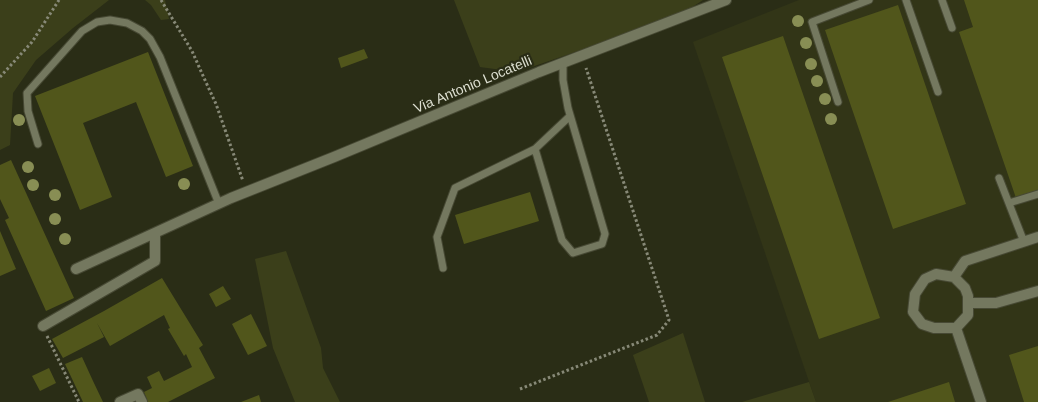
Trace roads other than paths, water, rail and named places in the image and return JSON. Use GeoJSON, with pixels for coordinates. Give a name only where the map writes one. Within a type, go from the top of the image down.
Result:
{"type":"FeatureCollection","features":[{"type":"Feature","properties":{"kind":"street","name":"Via Antonio Locatelli"},"geometry":{"type":"LineString","coordinates":[[76,269],[231,198],[582,55],[726,0]]}},
{"type":"Feature","properties":{"kind":"street"},"geometry":{"type":"LineString","coordinates":[[43,326],[154,261],[155,232]]}},
{"type":"Feature","properties":{"kind":"street"},"geometry":{"type":"LineString","coordinates":[[954,277],[965,261],[1038,237]]}},
{"type":"Feature","properties":{"kind":"street"},"geometry":{"type":"LineString","coordinates":[[936,274],[954,277],[965,288],[968,303],[968,315],[956,328],[934,328],[922,324],[913,312],[915,294],[925,279],[936,274]]}},
{"type":"Feature","properties":{"kind":"street"},"geometry":{"type":"LineString","coordinates":[[968,303],[996,303],[1038,291]]}},
{"type":"Feature","properties":{"kind":"street"},"geometry":{"type":"LineString","coordinates":[[956,328],[982,402]]}},
{"type":"Feature","properties":{"kind":"street"},"geometry":{"type":"LineString","coordinates":[[120,402],[140,398]]}},
{"type":"Feature","properties":{"kind":"lane"},"geometry":{"type":"LineString","coordinates":[[838,102],[812,22],[869,0]]}},
{"type":"Feature","properties":{"kind":"lane"},"geometry":{"type":"LineString","coordinates":[[906,0],[938,92]]}},
{"type":"Feature","properties":{"kind":"lane"},"geometry":{"type":"LineString","coordinates":[[942,0],[952,28]]}},
{"type":"Feature","properties":{"kind":"lane"},"geometry":{"type":"LineString","coordinates":[[38,144],[28,112],[27,94],[82,31],[97,22],[110,20],[127,23],[150,39],[160,57],[219,204]]}},
{"type":"Feature","properties":{"kind":"lane"},"geometry":{"type":"LineString","coordinates":[[535,150],[562,240],[573,253],[602,244],[606,234],[570,116],[563,80],[563,63]]}},
{"type":"Feature","properties":{"kind":"lane"},"geometry":{"type":"LineString","coordinates":[[443,268],[437,237],[455,188],[535,150],[570,116]]}},
{"type":"Feature","properties":{"kind":"lane"},"geometry":{"type":"LineString","coordinates":[[999,178],[1024,242]]}},
{"type":"Feature","properties":{"kind":"lane"},"geometry":{"type":"LineString","coordinates":[[1009,203],[1038,194]]}}]}
